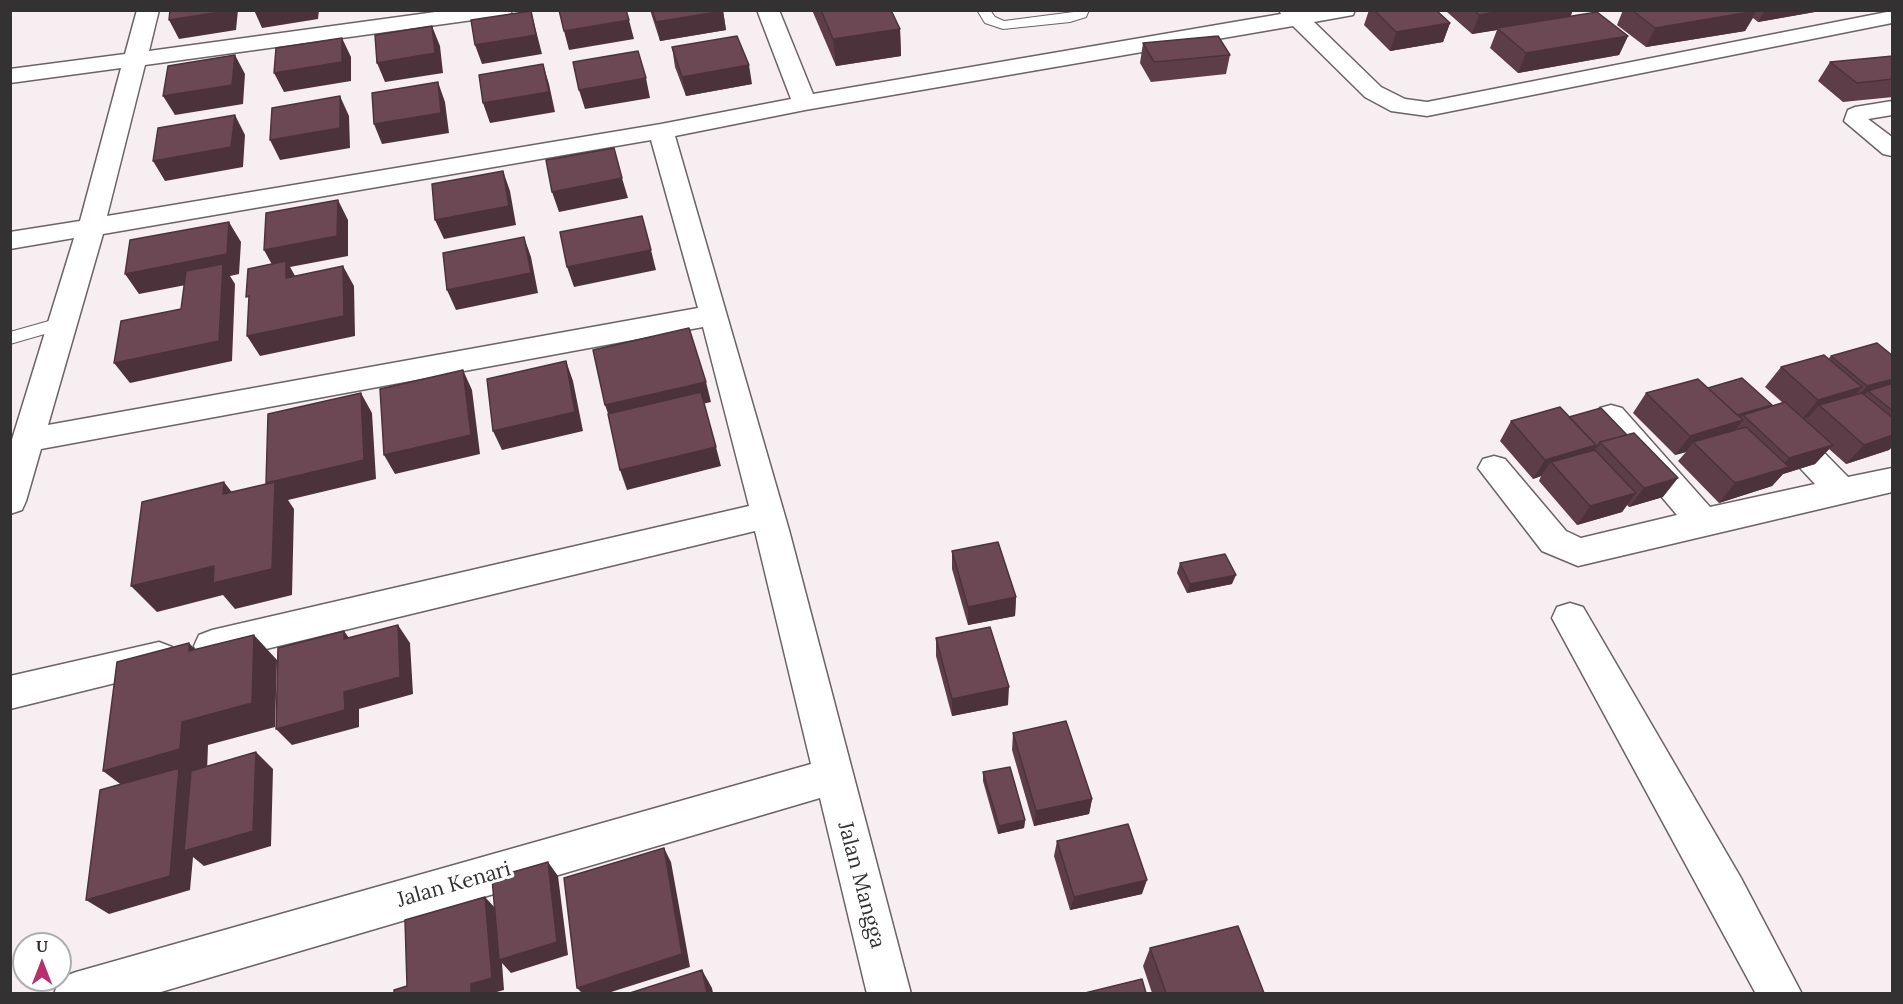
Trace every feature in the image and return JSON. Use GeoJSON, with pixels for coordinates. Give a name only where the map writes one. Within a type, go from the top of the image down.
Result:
{"type":"FeatureCollection","features":[{"type":"Feature","properties":{"kind":"street"},"geometry":{"type":"LineString","coordinates":[[14,482],[29,440],[90,228],[148,10]]}},
{"type":"Feature","properties":{"kind":"street"},"geometry":{"type":"LineString","coordinates":[[10,76],[136,59],[348,21],[502,10]]}},
{"type":"Feature","properties":{"kind":"street"},"geometry":{"type":"LineString","coordinates":[[768,10],[805,103]]}},
{"type":"Feature","properties":{"kind":"street"},"geometry":{"type":"LineString","coordinates":[[10,240],[661,131],[1293,15],[1345,10]]}},
{"type":"Feature","properties":{"kind":"street"},"geometry":{"type":"LineString","coordinates":[[1293,15],[1373,92],[1399,106],[1427,109],[1893,18]]}},
{"type":"Feature","properties":{"kind":"street"},"geometry":{"type":"LineString","coordinates":[[1888,141],[1856,122],[1856,115],[1893,108]]}},
{"type":"Feature","properties":{"kind":"street","name":"Jalan Mangga"},"geometry":{"type":"LineString","coordinates":[[661,131],[768,515],[890,993]]}},
{"type":"Feature","properties":{"kind":"street"},"geometry":{"type":"LineString","coordinates":[[29,440],[714,315]]}},
{"type":"Feature","properties":{"kind":"street"},"geometry":{"type":"LineString","coordinates":[[1763,409],[1842,492]]}},
{"type":"Feature","properties":{"kind":"street"},"geometry":{"type":"LineString","coordinates":[[1611,416],[1703,522]]}},
{"type":"Feature","properties":{"kind":"street"},"geometry":{"type":"LineString","coordinates":[[1494,468],[1554,541],[1578,552],[1893,480]]}},
{"type":"Feature","properties":{"kind":"street"},"geometry":{"type":"LineString","coordinates":[[10,693],[768,515]]}},
{"type":"Feature","properties":{"kind":"street"},"geometry":{"type":"LineString","coordinates":[[1570,618],[1780,993]]}},
{"type":"Feature","properties":{"kind":"street","name":"Jalan Kenari"},"geometry":{"type":"LineString","coordinates":[[76,993],[833,776]]}},
{"type":"Feature","properties":{"kind":"lane"},"geometry":{"type":"LineString","coordinates":[[983,10],[990,20],[1003,25],[1070,18],[1081,14],[1083,10]]}},
{"type":"Feature","properties":{"kind":"lane"},"geometry":{"type":"LineString","coordinates":[[10,338],[63,323]]}},
{"type":"Feature","properties":{"kind":"building"},"geometry":{"type":"Polygon","coordinates":[[[170,10],[226,10],[226,11],[169,20],[170,10]]]}},
{"type":"Feature","properties":{"kind":"building"},"geometry":{"type":"Polygon","coordinates":[[[559,10],[626,10],[629,20],[564,31],[559,10]]]}},
{"type":"Feature","properties":{"kind":"building"},"geometry":{"type":"Polygon","coordinates":[[[652,10],[723,10],[723,11],[656,22],[652,10]]]}},
{"type":"Feature","properties":{"kind":"building"},"geometry":{"type":"Polygon","coordinates":[[[821,10],[891,10],[900,29],[833,39],[821,10]]]}},
{"type":"Feature","properties":{"kind":"building"},"geometry":{"type":"Polygon","coordinates":[[[1374,10],[1436,10],[1450,23],[1396,32],[1374,10]]]}},
{"type":"Feature","properties":{"kind":"building"},"geometry":{"type":"Polygon","coordinates":[[[1474,10],[1505,10],[1479,15],[1474,10]]]}},
{"type":"Feature","properties":{"kind":"building"},"geometry":{"type":"Polygon","coordinates":[[[1632,10],[1755,10],[1756,11],[1655,28],[1632,10]]]}},
{"type":"Feature","properties":{"kind":"building"},"geometry":{"type":"Polygon","coordinates":[[[531,11],[536,35],[475,45],[471,20],[531,11]]]}},
{"type":"Feature","properties":{"kind":"building"},"geometry":{"type":"Polygon","coordinates":[[[1597,12],[1628,36],[1526,53],[1497,28],[1597,12]]]}},
{"type":"Feature","properties":{"kind":"building"},"geometry":{"type":"Polygon","coordinates":[[[432,26],[435,53],[377,63],[375,35],[432,26]]]}},
{"type":"Feature","properties":{"kind":"building"},"geometry":{"type":"Polygon","coordinates":[[[737,36],[749,65],[682,77],[672,47],[737,36]]]}},
{"type":"Feature","properties":{"kind":"building"},"geometry":{"type":"Polygon","coordinates":[[[1218,36],[1230,55],[1154,62],[1143,43],[1218,36]]]}},
{"type":"Feature","properties":{"kind":"building"},"geometry":{"type":"Polygon","coordinates":[[[342,38],[342,62],[274,73],[276,48],[342,38]]]}},
{"type":"Feature","properties":{"kind":"building"},"geometry":{"type":"Polygon","coordinates":[[[638,51],[646,78],[579,90],[573,62],[638,51]]]}},
{"type":"Feature","properties":{"kind":"building"},"geometry":{"type":"Polygon","coordinates":[[[235,55],[232,85],[163,96],[168,66],[235,55]]]}},
{"type":"Feature","properties":{"kind":"building"},"geometry":{"type":"Polygon","coordinates":[[[1893,56],[1893,79],[1857,83],[1830,62],[1893,56]]]}},
{"type":"Feature","properties":{"kind":"building"},"geometry":{"type":"Polygon","coordinates":[[[543,64],[549,92],[483,103],[479,75],[543,64]]]}},
{"type":"Feature","properties":{"kind":"building"},"geometry":{"type":"Polygon","coordinates":[[[438,82],[441,113],[374,124],[372,93],[438,82]]]}},
{"type":"Feature","properties":{"kind":"building"},"geometry":{"type":"Polygon","coordinates":[[[340,96],[340,128],[270,140],[272,108],[340,96]]]}},
{"type":"Feature","properties":{"kind":"building"},"geometry":{"type":"Polygon","coordinates":[[[235,115],[231,147],[153,161],[158,128],[235,115]]]}},
{"type":"Feature","properties":{"kind":"building"},"geometry":{"type":"Polygon","coordinates":[[[614,148],[622,178],[552,192],[546,160],[614,148]]]}},
{"type":"Feature","properties":{"kind":"building"},"geometry":{"type":"Polygon","coordinates":[[[503,171],[509,206],[435,220],[432,184],[503,171]]]}},
{"type":"Feature","properties":{"kind":"building"},"geometry":{"type":"Polygon","coordinates":[[[338,200],[337,236],[264,250],[266,213],[338,200]]]}},
{"type":"Feature","properties":{"kind":"building"},"geometry":{"type":"Polygon","coordinates":[[[642,216],[651,250],[567,267],[560,232],[642,216]]]}},
{"type":"Feature","properties":{"kind":"building"},"geometry":{"type":"Polygon","coordinates":[[[229,222],[227,254],[125,274],[130,240],[229,222]]]}},
{"type":"Feature","properties":{"kind":"building"},"geometry":{"type":"Polygon","coordinates":[[[524,237],[531,273],[447,290],[443,253],[524,237]]]}},
{"type":"Feature","properties":{"kind":"building"},"geometry":{"type":"Polygon","coordinates":[[[286,261],[286,278],[343,266],[344,316],[247,336],[248,269],[286,261]]]}},
{"type":"Feature","properties":{"kind":"building"},"geometry":{"type":"Polygon","coordinates":[[[223,264],[219,341],[114,363],[121,321],[181,309],[186,271],[223,264]]]}},
{"type":"Feature","properties":{"kind":"building"},"geometry":{"type":"Polygon","coordinates":[[[689,328],[706,382],[605,405],[593,350],[689,328]]]}},
{"type":"Feature","properties":{"kind":"building"},"geometry":{"type":"Polygon","coordinates":[[[1877,343],[1893,356],[1893,379],[1867,386],[1831,356],[1877,343]]]}},
{"type":"Feature","properties":{"kind":"building"},"geometry":{"type":"Polygon","coordinates":[[[1824,355],[1862,387],[1818,400],[1781,367],[1824,355]]]}},
{"type":"Feature","properties":{"kind":"building"},"geometry":{"type":"Polygon","coordinates":[[[566,361],[575,412],[493,431],[487,379],[566,361]]]}},
{"type":"Feature","properties":{"kind":"building"},"geometry":{"type":"Polygon","coordinates":[[[463,370],[471,435],[384,455],[380,389],[463,370]]]}},
{"type":"Feature","properties":{"kind":"building"},"geometry":{"type":"Polygon","coordinates":[[[1742,378],[1772,405],[1737,415],[1708,388],[1742,378]]]}},
{"type":"Feature","properties":{"kind":"building"},"geometry":{"type":"Polygon","coordinates":[[[1698,379],[1743,420],[1690,436],[1646,393],[1698,379]]]}},
{"type":"Feature","properties":{"kind":"building"},"geometry":{"type":"Polygon","coordinates":[[[1893,383],[1893,411],[1868,391],[1893,383]]]}},
{"type":"Feature","properties":{"kind":"building"},"geometry":{"type":"Polygon","coordinates":[[[701,392],[716,447],[620,470],[608,414],[701,392]]]}},
{"type":"Feature","properties":{"kind":"building"},"geometry":{"type":"Polygon","coordinates":[[[361,393],[364,460],[266,483],[268,414],[361,393]]]}},
{"type":"Feature","properties":{"kind":"building"},"geometry":{"type":"Polygon","coordinates":[[[1862,393],[1893,418],[1893,435],[1864,445],[1819,405],[1862,393]]]}},
{"type":"Feature","properties":{"kind":"building"},"geometry":{"type":"Polygon","coordinates":[[[1785,402],[1833,445],[1789,458],[1743,415],[1785,402]]]}},
{"type":"Feature","properties":{"kind":"building"},"geometry":{"type":"Polygon","coordinates":[[[1560,407],[1596,445],[1545,460],[1511,421],[1560,407]]]}},
{"type":"Feature","properties":{"kind":"building"},"geometry":{"type":"Polygon","coordinates":[[[1601,408],[1627,435],[1600,442],[1597,447],[1594,447],[1596,445],[1569,417],[1601,408]]]}},
{"type":"Feature","properties":{"kind":"building"},"geometry":{"type":"Polygon","coordinates":[[[1746,427],[1789,467],[1735,483],[1693,442],[1746,427]]]}},
{"type":"Feature","properties":{"kind":"building"},"geometry":{"type":"Polygon","coordinates":[[[1634,433],[1678,478],[1644,488],[1600,442],[1634,433]]]}},
{"type":"Feature","properties":{"kind":"building"},"geometry":{"type":"Polygon","coordinates":[[[1595,450],[1636,493],[1590,506],[1551,462],[1595,450]]]}},
{"type":"Feature","properties":{"kind":"building"},"geometry":{"type":"Polygon","coordinates":[[[224,482],[223,494],[275,482],[272,569],[213,583],[214,566],[131,586],[142,502],[224,482]]]}},
{"type":"Feature","properties":{"kind":"building"},"geometry":{"type":"Polygon","coordinates":[[[998,542],[1016,597],[968,607],[952,551],[998,542]]]}},
{"type":"Feature","properties":{"kind":"building"},"geometry":{"type":"Polygon","coordinates":[[[1225,554],[1236,575],[1190,584],[1180,563],[1225,554]]]}},
{"type":"Feature","properties":{"kind":"building"},"geometry":{"type":"Polygon","coordinates":[[[398,625],[400,677],[344,692],[345,710],[276,729],[278,648],[344,631],[344,639],[398,625]]]}},
{"type":"Feature","properties":{"kind":"building"},"geometry":{"type":"Polygon","coordinates":[[[990,627],[1009,687],[952,699],[936,638],[990,627]]]}},
{"type":"Feature","properties":{"kind":"building"},"geometry":{"type":"Polygon","coordinates":[[[254,635],[252,703],[182,722],[180,749],[103,771],[117,662],[189,643],[189,651],[254,635]]]}},
{"type":"Feature","properties":{"kind":"building"},"geometry":{"type":"Polygon","coordinates":[[[1066,721],[1092,799],[1036,811],[1013,733],[1066,721]]]}},
{"type":"Feature","properties":{"kind":"building"},"geometry":{"type":"Polygon","coordinates":[[[256,752],[253,831],[184,851],[191,771],[256,752]]]}},
{"type":"Feature","properties":{"kind":"building"},"geometry":{"type":"Polygon","coordinates":[[[1010,767],[1025,820],[999,826],[983,772],[1010,767]]]}},
{"type":"Feature","properties":{"kind":"building"},"geometry":{"type":"Polygon","coordinates":[[[179,768],[170,876],[86,900],[100,790],[179,768]]]}},
{"type":"Feature","properties":{"kind":"building"},"geometry":{"type":"Polygon","coordinates":[[[1128,824],[1147,880],[1074,897],[1057,841],[1128,824]]]}},
{"type":"Feature","properties":{"kind":"building"},"geometry":{"type":"Polygon","coordinates":[[[664,848],[682,954],[577,988],[564,878],[664,848]]]}},
{"type":"Feature","properties":{"kind":"building"},"geometry":{"type":"Polygon","coordinates":[[[548,862],[557,942],[499,960],[492,878],[548,862]]]}},
{"type":"Feature","properties":{"kind":"building"},"geometry":{"type":"Polygon","coordinates":[[[485,897],[492,978],[471,984],[471,993],[394,993],[394,990],[407,986],[405,920],[485,897]]]}},
{"type":"Feature","properties":{"kind":"building"},"geometry":{"type":"Polygon","coordinates":[[[1238,926],[1264,993],[1166,993],[1150,948],[1238,926]]]}},
{"type":"Feature","properties":{"kind":"building"},"geometry":{"type":"Polygon","coordinates":[[[702,970],[707,993],[630,993],[702,970]]]}},
{"type":"Feature","properties":{"kind":"building"},"geometry":{"type":"Polygon","coordinates":[[[1142,979],[1146,993],[1085,993],[1142,979]]]}}]}
